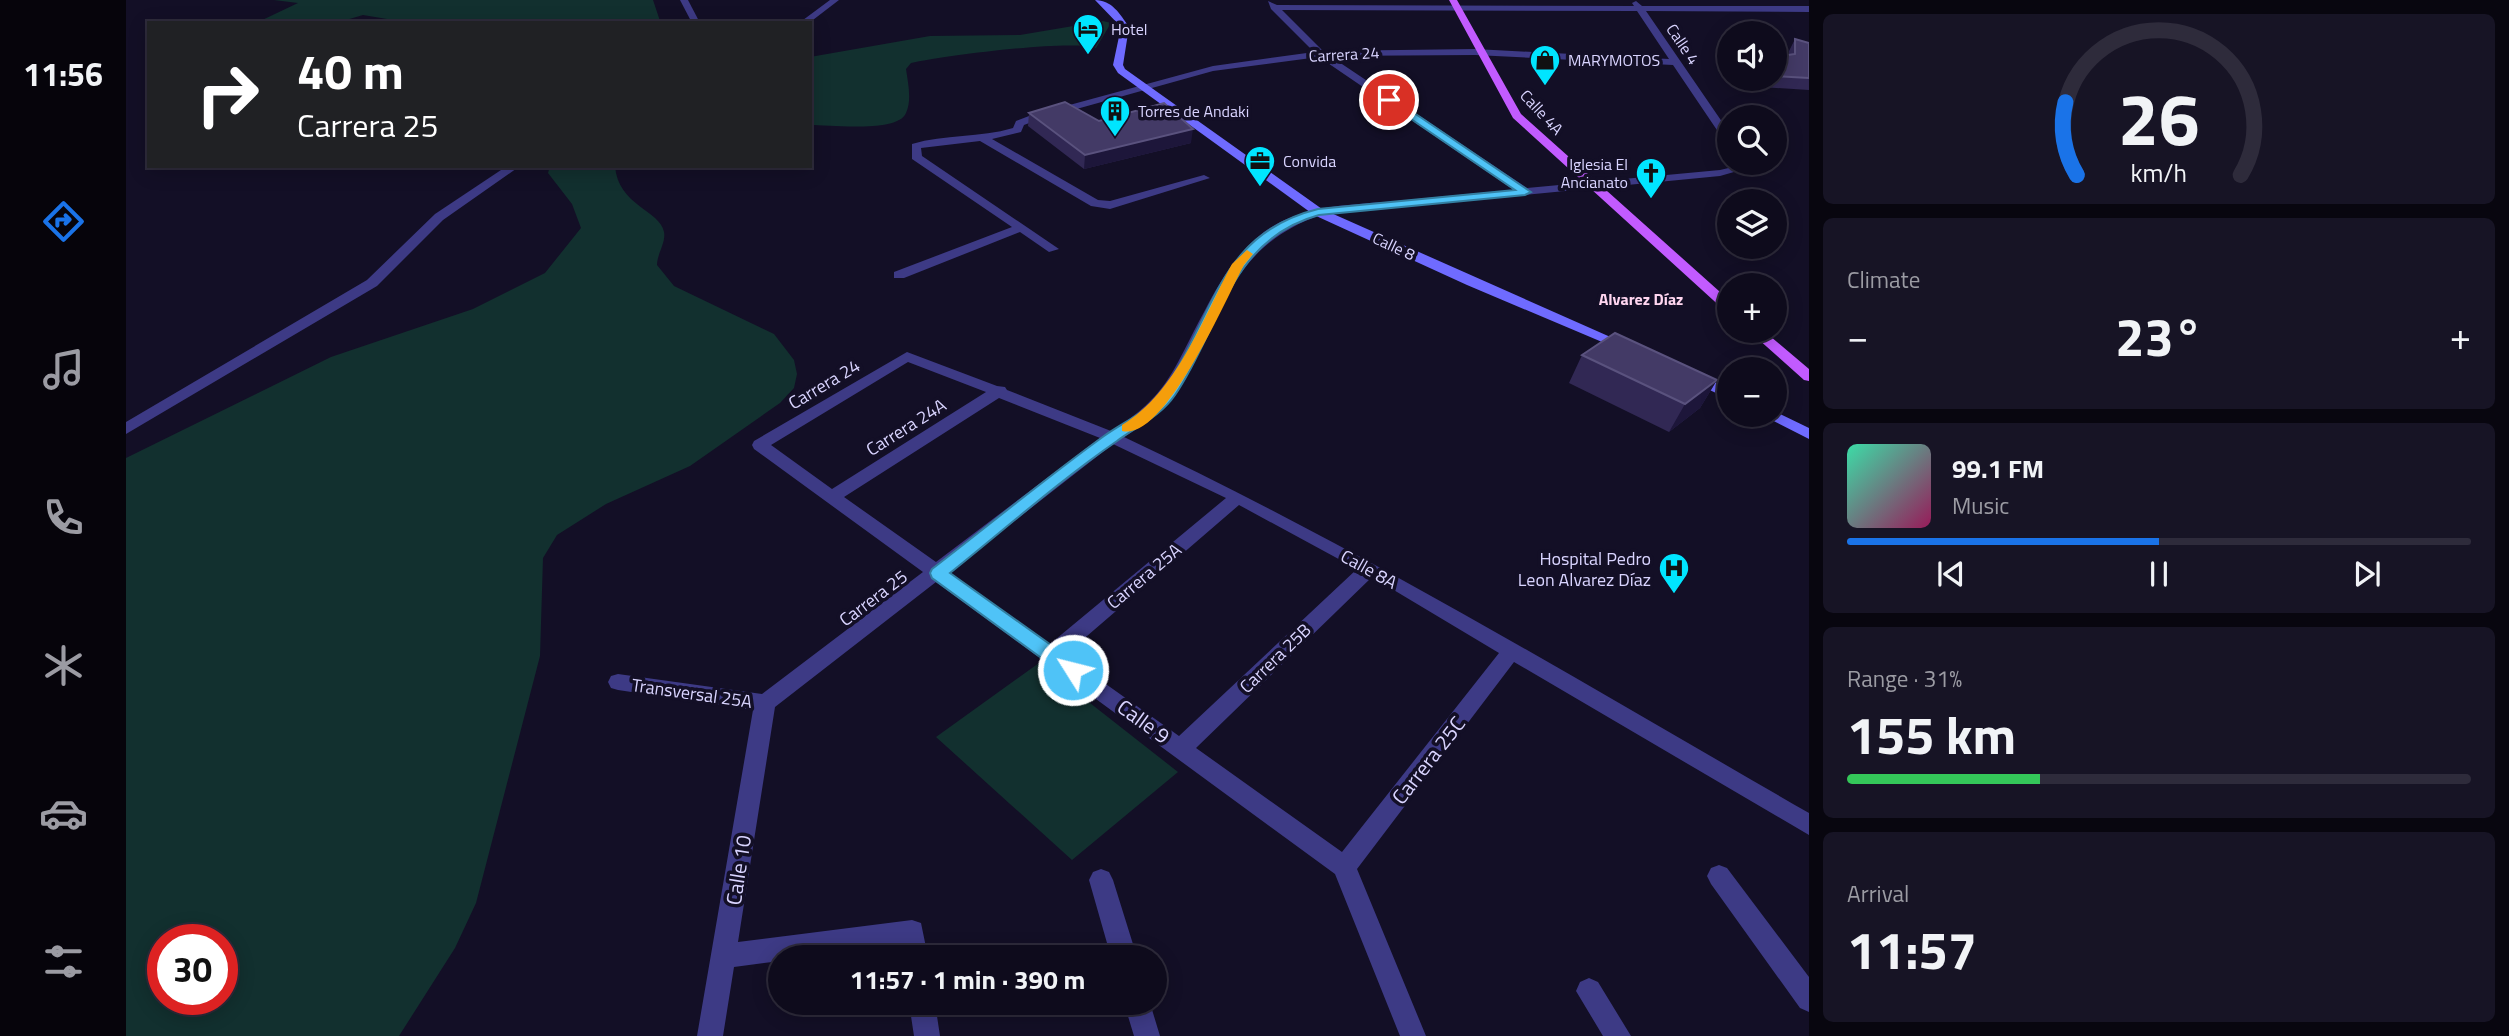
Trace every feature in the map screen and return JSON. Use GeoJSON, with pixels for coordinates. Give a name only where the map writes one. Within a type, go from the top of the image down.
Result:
{"type":"FeatureCollection","features":[{"type":"Feature","properties":{"kind":"main road","name":"Calle 8"},"geometry":{"type":"LineString","coordinates":[[1099,0],[1113,11],[1125,27],[1118,65],[1142,88],[1318,212],[1472,282],[1635,351]]}},
{"type":"Feature","properties":{"kind":"main road","name":"Calle 4A"},"geometry":{"type":"LineString","coordinates":[[1455,4],[1517,116],[1717,296]]}},
{"type":"Feature","properties":{"kind":"main road"},"geometry":{"type":"LineString","coordinates":[[1770,343],[1809,377]]}},
{"type":"Feature","properties":{"kind":"main road"},"geometry":{"type":"LineString","coordinates":[[1683,373],[1717,389]]}},
{"type":"Feature","properties":{"kind":"main road"},"geometry":{"type":"LineString","coordinates":[[1787,423],[1809,434]]}},
{"type":"Feature","properties":{"kind":"street"},"geometry":{"type":"LineString","coordinates":[[684,0],[695,21]]}},
{"type":"Feature","properties":{"kind":"street"},"geometry":{"type":"LineString","coordinates":[[806,21],[835,0]]}},
{"type":"Feature","properties":{"kind":"street"},"geometry":{"type":"LineString","coordinates":[[1796,0],[1806,9]]}},
{"type":"Feature","properties":{"kind":"street"},"geometry":{"type":"LineString","coordinates":[[1271,4],[1637,4],[1806,9]]}},
{"type":"Feature","properties":{"kind":"street"},"geometry":{"type":"LineString","coordinates":[[1271,4],[1321,54],[1525,192]]}},
{"type":"Feature","properties":{"kind":"street","name":"Calle 4"},"geometry":{"type":"LineString","coordinates":[[1637,4],[1717,122]]}},
{"type":"Feature","properties":{"kind":"street","name":"Carrera 24"},"geometry":{"type":"LineString","coordinates":[[984,139],[1017,130],[1020,123],[1226,66],[1321,54],[1412,51],[1676,62]]}},
{"type":"Feature","properties":{"kind":"street"},"geometry":{"type":"LineString","coordinates":[[1053,249],[916,157],[916,146],[934,139],[984,139],[1095,203],[1110,205],[1203,178]]}},
{"type":"Feature","properties":{"kind":"street"},"geometry":{"type":"LineString","coordinates":[[126,429],[372,283],[439,217],[512,168]]}},
{"type":"Feature","properties":{"kind":"street","name":"Carrera 25"},"geometry":{"type":"LineString","coordinates":[[765,703],[1112,437],[1147,416],[1168,394],[1238,264],[1261,238],[1292,219],[1318,212],[1594,187],[1717,169]]}},
{"type":"Feature","properties":{"kind":"street"},"geometry":{"type":"LineString","coordinates":[[899,275],[1020,229]]}},
{"type":"Feature","properties":{"kind":"street","name":"Carrera 24"},"geometry":{"type":"LineString","coordinates":[[760,445],[907,356]]}},
{"type":"Feature","properties":{"kind":"street","name":"Calle 8A"},"geometry":{"type":"LineString","coordinates":[[907,356],[1000,390],[1112,437],[1238,497],[1370,568],[1809,825]]}},
{"type":"Feature","properties":{"kind":"street","name":"Carrera 24A"},"geometry":{"type":"LineString","coordinates":[[832,497],[1000,390]]}},
{"type":"Feature","properties":{"kind":"street","name":"Calle 9"},"geometry":{"type":"LineString","coordinates":[[760,445],[1344,867]]}},
{"type":"Feature","properties":{"kind":"street","name":"Carrera 25A"},"geometry":{"type":"LineString","coordinates":[[1051,655],[1238,497]]}},
{"type":"Feature","properties":{"kind":"street","name":"Carrera 25B"},"geometry":{"type":"LineString","coordinates":[[1181,748],[1370,568]]}},
{"type":"Feature","properties":{"kind":"street","name":"Carrera 25C"},"geometry":{"type":"LineString","coordinates":[[1344,867],[1511,652]]}},
{"type":"Feature","properties":{"kind":"street","name":"Transversal 25A"},"geometry":{"type":"LineString","coordinates":[[618,682],[765,703]]}},
{"type":"Feature","properties":{"kind":"street","name":"Calle 10"},"geometry":{"type":"LineString","coordinates":[[710,1036],[765,703]]}},
{"type":"Feature","properties":{"kind":"street"},"geometry":{"type":"LineString","coordinates":[[1344,867],[1413,1036]]}},
{"type":"Feature","properties":{"kind":"street"},"geometry":{"type":"LineString","coordinates":[[1719,876],[1809,999]]}},
{"type":"Feature","properties":{"kind":"street"},"geometry":{"type":"LineString","coordinates":[[1101,880],[1120,945]]}},
{"type":"Feature","properties":{"kind":"street"},"geometry":{"type":"LineString","coordinates":[[810,945],[912,932],[914,945]]}},
{"type":"Feature","properties":{"kind":"street"},"geometry":{"type":"LineString","coordinates":[[723,956],[768,950]]}},
{"type":"Feature","properties":{"kind":"street"},"geometry":{"type":"LineString","coordinates":[[1590,991],[1618,1036]]}},
{"type":"Feature","properties":{"kind":"street"},"geometry":{"type":"LineString","coordinates":[[924,1015],[927,1036]]}},
{"type":"Feature","properties":{"kind":"street"},"geometry":{"type":"LineString","coordinates":[[1141,1015],[1147,1036]]}},
{"type":"Feature","properties":{"kind":"green space"},"geometry":{"type":"Polygon","coordinates":[[[274,0],[653,0],[660,21],[399,21],[363,15],[343,21],[260,21],[298,3],[274,0]]]}},
{"type":"Feature","properties":{"kind":"green space"},"geometry":{"type":"Polygon","coordinates":[[[1103,21],[1111,23],[1096,48],[1034,47],[911,63],[906,69],[909,103],[906,113],[900,119],[877,126],[812,125],[812,57],[930,36],[1020,35],[1103,21]]]}},
{"type":"Feature","properties":{"kind":"green space"},"geometry":{"type":"Polygon","coordinates":[[[549,168],[615,168],[623,190],[661,224],[664,236],[657,265],[674,286],[774,334],[794,360],[797,374],[794,388],[780,403],[690,466],[606,504],[557,535],[543,558],[540,656],[476,903],[455,948],[399,1036],[126,1036],[126,458],[331,357],[473,309],[545,273],[581,228],[572,204],[548,173],[549,168]]]}},
{"type":"Feature","properties":{"kind":"green space"},"geometry":{"type":"Polygon","coordinates":[[[1039,663],[1178,772],[1072,860],[936,737],[1039,663]]]}},
{"type":"Feature","properties":{"kind":"building"},"geometry":{"type":"Polygon","coordinates":[[[1795,39],[1809,43],[1809,78],[1787,77],[1787,55],[1795,54],[1795,39]]]}},
{"type":"Feature","properties":{"kind":"building"},"geometry":{"type":"Polygon","coordinates":[[[1065,102],[1099,121],[1164,103],[1193,129],[1085,155],[1029,113],[1065,102]]]}},
{"type":"Feature","properties":{"kind":"building"},"geometry":{"type":"Polygon","coordinates":[[[1615,333],[1717,380],[1685,404],[1582,355],[1615,333]]]}},
{"type":"Feature","properties":{"kind":"slow traffic"},"geometry":{"type":"LineString","coordinates":[[1127,428],[1147,416],[1168,394],[1238,264],[1247,254]]}},
{"type":"Feature","properties":{"kind":"place","name":"Hotel"},"geometry":{"type":"Point","coordinates":[1088,56]}},
{"type":"Feature","properties":{"kind":"place","name":"MARYMOTOS"},"geometry":{"type":"Point","coordinates":[1545,87]}},
{"type":"Feature","properties":{"kind":"place","name":"Torres de Andaki"},"geometry":{"type":"Point","coordinates":[1115,138]}},
{"type":"Feature","properties":{"kind":"place","name":"Convida"},"geometry":{"type":"Point","coordinates":[1260,188]}},
{"type":"Feature","properties":{"kind":"place","name":"Iglesia El Ancianato"},"geometry":{"type":"Point","coordinates":[1651,200]}},
{"type":"Feature","properties":{"kind":"place","name":"Hospital Pedro Leon Alvarez Díaz"},"geometry":{"type":"Point","coordinates":[1674,595]}},
{"type":"Feature","properties":{"kind":"district","name":"Alvarez Díaz"},"geometry":{"type":"Point","coordinates":[1641,299]}},
{"type":"Feature","properties":{"kind":"route"},"geometry":{"type":"LineString","coordinates":[[1073,670],[938,573],[1112,437],[1147,416],[1168,394],[1238,264],[1261,238],[1292,219],[1318,212],[1525,192],[1389,100]]}}]}
